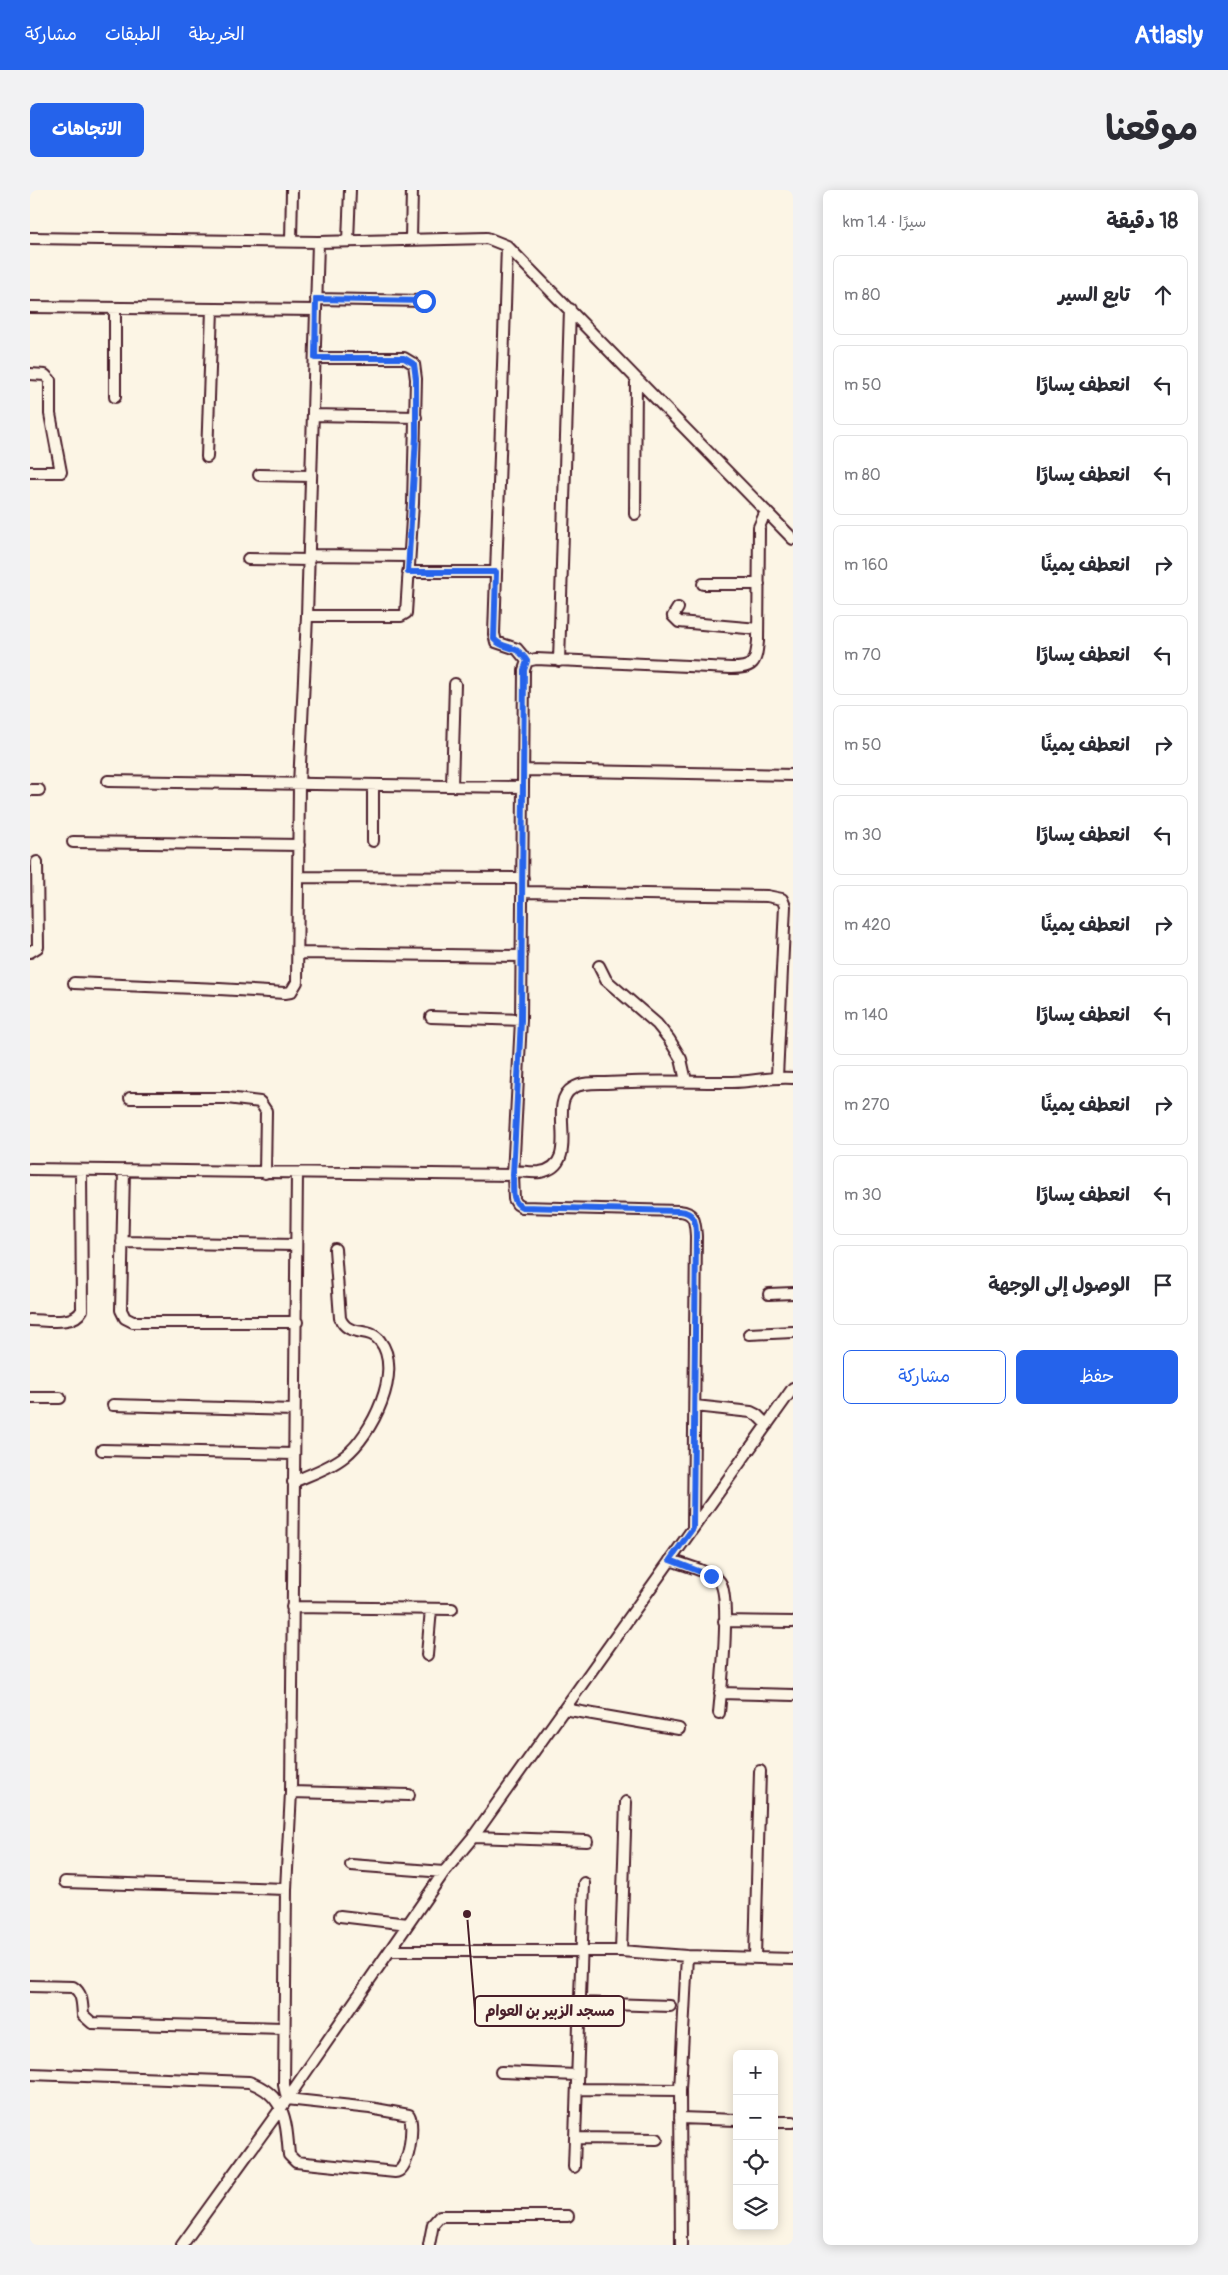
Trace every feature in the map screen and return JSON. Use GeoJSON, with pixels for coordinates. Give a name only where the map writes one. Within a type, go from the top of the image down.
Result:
{"type":"FeatureCollection","features":[{"type":"Feature","properties":{"kind":"street"},"geometry":{"type":"LineString","coordinates":[[291,241],[292,190]]}},
{"type":"Feature","properties":{"kind":"street"},"geometry":{"type":"LineString","coordinates":[[348,241],[350,190]]}},
{"type":"Feature","properties":{"kind":"street"},"geometry":{"type":"LineString","coordinates":[[411,239],[412,190]]}},
{"type":"Feature","properties":{"kind":"street"},"geometry":{"type":"LineString","coordinates":[[30,238],[318,242],[487,238],[507,246],[793,539]]}},
{"type":"Feature","properties":{"kind":"street"},"geometry":{"type":"LineString","coordinates":[[74,983],[219,989],[285,994],[291,992],[297,982],[300,877],[299,785],[307,616],[318,242]]}},
{"type":"Feature","properties":{"kind":"street"},"geometry":{"type":"LineString","coordinates":[[507,246],[494,639],[499,644],[517,649],[527,661]]}},
{"type":"Feature","properties":{"kind":"street"},"geometry":{"type":"LineString","coordinates":[[316,299],[424,301]]}},
{"type":"Feature","properties":{"kind":"street"},"geometry":{"type":"LineString","coordinates":[[30,307],[316,310]]}},
{"type":"Feature","properties":{"kind":"street"},"geometry":{"type":"LineString","coordinates":[[115,309],[115,397]]}},
{"type":"Feature","properties":{"kind":"street"},"geometry":{"type":"LineString","coordinates":[[207,457],[212,309]]}},
{"type":"Feature","properties":{"kind":"street"},"geometry":{"type":"LineString","coordinates":[[559,660],[570,309]]}},
{"type":"Feature","properties":{"kind":"street"},"geometry":{"type":"LineString","coordinates":[[307,616],[403,615],[407,611],[416,417],[416,368],[408,359],[315,358]]}},
{"type":"Feature","properties":{"kind":"street"},"geometry":{"type":"LineString","coordinates":[[30,374],[45,375],[50,380],[50,414],[61,472],[30,472]]}},
{"type":"Feature","properties":{"kind":"street"},"geometry":{"type":"LineString","coordinates":[[635,514],[636,379]]}},
{"type":"Feature","properties":{"kind":"street"},"geometry":{"type":"LineString","coordinates":[[313,415],[416,417]]}},
{"type":"Feature","properties":{"kind":"street"},"geometry":{"type":"LineString","coordinates":[[259,475],[311,476]]}},
{"type":"Feature","properties":{"kind":"street"},"geometry":{"type":"LineString","coordinates":[[527,661],[531,659],[748,667],[756,656],[759,527],[766,511]]}},
{"type":"Feature","properties":{"kind":"street"},"geometry":{"type":"LineString","coordinates":[[248,560],[409,556]]}},
{"type":"Feature","properties":{"kind":"street"},"geometry":{"type":"LineString","coordinates":[[408,572],[496,572]]}},
{"type":"Feature","properties":{"kind":"street"},"geometry":{"type":"LineString","coordinates":[[703,584],[759,584]]}},
{"type":"Feature","properties":{"kind":"street"},"geometry":{"type":"LineString","coordinates":[[678,608],[673,616],[679,622],[758,629]]}},
{"type":"Feature","properties":{"kind":"street"},"geometry":{"type":"LineString","coordinates":[[527,661],[524,670],[521,1020],[514,1199],[519,1206],[679,1211],[690,1213],[694,1218],[696,1236],[693,1528]]}},
{"type":"Feature","properties":{"kind":"street"},"geometry":{"type":"LineString","coordinates":[[452,786],[455,684]]}},
{"type":"Feature","properties":{"kind":"street"},"geometry":{"type":"LineString","coordinates":[[524,770],[793,775]]}},
{"type":"Feature","properties":{"kind":"street"},"geometry":{"type":"LineString","coordinates":[[108,781],[524,787]]}},
{"type":"Feature","properties":{"kind":"street"},"geometry":{"type":"LineString","coordinates":[[373,785],[373,841]]}},
{"type":"Feature","properties":{"kind":"street"},"geometry":{"type":"LineString","coordinates":[[73,842],[299,845]]}},
{"type":"Feature","properties":{"kind":"street"},"geometry":{"type":"LineString","coordinates":[[30,952],[38,947],[37,862]]}},
{"type":"Feature","properties":{"kind":"street"},"geometry":{"type":"LineString","coordinates":[[300,877],[522,878]]}},
{"type":"Feature","properties":{"kind":"street"},"geometry":{"type":"LineString","coordinates":[[522,892],[767,896],[782,899],[785,906],[777,1076]]}},
{"type":"Feature","properties":{"kind":"street"},"geometry":{"type":"LineString","coordinates":[[299,953],[522,956]]}},
{"type":"Feature","properties":{"kind":"street"},"geometry":{"type":"LineString","coordinates":[[598,966],[606,980],[657,1024],[669,1039],[681,1059],[686,1081]]}},
{"type":"Feature","properties":{"kind":"street"},"geometry":{"type":"LineString","coordinates":[[431,1017],[521,1020]]}},
{"type":"Feature","properties":{"kind":"street"},"geometry":{"type":"LineString","coordinates":[[30,1169],[265,1173],[514,1173],[546,1170],[553,1167],[562,1151],[562,1104],[565,1094],[583,1084],[686,1081],[733,1082],[777,1076],[793,1078]]}},
{"type":"Feature","properties":{"kind":"street"},"geometry":{"type":"LineString","coordinates":[[130,1098],[227,1098],[260,1102],[266,1111],[265,1173]]}},
{"type":"Feature","properties":{"kind":"street"},"geometry":{"type":"LineString","coordinates":[[30,1320],[73,1320],[79,1316],[82,1310],[81,1170]]}},
{"type":"Feature","properties":{"kind":"street"},"geometry":{"type":"LineString","coordinates":[[124,1170],[121,1310],[125,1318],[133,1322],[297,1322]]}},
{"type":"Feature","properties":{"kind":"street"},"geometry":{"type":"LineString","coordinates":[[30,2074],[248,2082],[261,2087],[284,2104],[378,2109],[409,2115],[412,2127],[404,2167],[399,2172],[395,2172],[296,2162],[289,2155],[284,2104],[283,2071],[286,1889],[291,1792],[297,1173]]}},
{"type":"Feature","properties":{"kind":"street"},"geometry":{"type":"LineString","coordinates":[[122,1242],[296,1245]]}},
{"type":"Feature","properties":{"kind":"street"},"geometry":{"type":"LineString","coordinates":[[293,1482],[335,1463],[350,1451],[379,1410],[387,1384],[388,1358],[379,1338],[369,1332],[350,1330],[340,1318],[335,1249]]}},
{"type":"Feature","properties":{"kind":"street"},"geometry":{"type":"LineString","coordinates":[[769,1294],[793,1293]]}},
{"type":"Feature","properties":{"kind":"street"},"geometry":{"type":"LineString","coordinates":[[748,1334],[793,1332]]}},
{"type":"Feature","properties":{"kind":"street"},"geometry":{"type":"LineString","coordinates":[[182,2245],[284,2104],[444,1872],[473,1837],[793,1388]]}},
{"type":"Feature","properties":{"kind":"street"},"geometry":{"type":"LineString","coordinates":[[30,1398],[60,1398]]}},
{"type":"Feature","properties":{"kind":"street"},"geometry":{"type":"LineString","coordinates":[[113,1405],[294,1410]]}},
{"type":"Feature","properties":{"kind":"street"},"geometry":{"type":"LineString","coordinates":[[695,1406],[751,1412],[767,1425]]}},
{"type":"Feature","properties":{"kind":"street"},"geometry":{"type":"LineString","coordinates":[[102,1450],[294,1454]]}},
{"type":"Feature","properties":{"kind":"street"},"geometry":{"type":"LineString","coordinates":[[670,1560],[711,1576],[720,1582],[723,1590],[724,1621],[719,1713]]}},
{"type":"Feature","properties":{"kind":"street"},"geometry":{"type":"LineString","coordinates":[[292,1607],[452,1609]]}},
{"type":"Feature","properties":{"kind":"street"},"geometry":{"type":"LineString","coordinates":[[427,1656],[430,1609]]}},
{"type":"Feature","properties":{"kind":"street"},"geometry":{"type":"LineString","coordinates":[[724,1621],[793,1622]]}},
{"type":"Feature","properties":{"kind":"street"},"geometry":{"type":"LineString","coordinates":[[720,1693],[793,1695]]}},
{"type":"Feature","properties":{"kind":"street"},"geometry":{"type":"LineString","coordinates":[[564,1709],[679,1729]]}},
{"type":"Feature","properties":{"kind":"street"},"geometry":{"type":"LineString","coordinates":[[755,1957],[760,1771]]}},
{"type":"Feature","properties":{"kind":"street"},"geometry":{"type":"LineString","coordinates":[[291,1792],[409,1795]]}},
{"type":"Feature","properties":{"kind":"street"},"geometry":{"type":"LineString","coordinates":[[621,1951],[626,1802]]}},
{"type":"Feature","properties":{"kind":"street"},"geometry":{"type":"LineString","coordinates":[[473,1837],[587,1841]]}},
{"type":"Feature","properties":{"kind":"street"},"geometry":{"type":"LineString","coordinates":[[351,1865],[444,1872]]}},
{"type":"Feature","properties":{"kind":"street"},"geometry":{"type":"LineString","coordinates":[[65,1882],[286,1889]]}},
{"type":"Feature","properties":{"kind":"street"},"geometry":{"type":"LineString","coordinates":[[574,2168],[580,1951],[584,1883]]}},
{"type":"Feature","properties":{"kind":"street"},"geometry":{"type":"LineString","coordinates":[[340,1916],[408,1924]]}},
{"type":"Feature","properties":{"kind":"street"},"geometry":{"type":"LineString","coordinates":[[391,1951],[621,1951],[687,1956],[793,1959]]}},
{"type":"Feature","properties":{"kind":"street"},"geometry":{"type":"LineString","coordinates":[[681,2245],[680,2090],[687,1956]]}},
{"type":"Feature","properties":{"kind":"street"},"geometry":{"type":"LineString","coordinates":[[30,1986],[73,1987],[78,1990],[81,1997],[83,2015],[92,2023],[284,2028]]}},
{"type":"Feature","properties":{"kind":"street"},"geometry":{"type":"LineString","coordinates":[[579,2002],[670,2006]]}},
{"type":"Feature","properties":{"kind":"street"},"geometry":{"type":"LineString","coordinates":[[502,2072],[577,2074]]}},
{"type":"Feature","properties":{"kind":"street"},"geometry":{"type":"LineString","coordinates":[[577,2088],[680,2090]]}},
{"type":"Feature","properties":{"kind":"street"},"geometry":{"type":"LineString","coordinates":[[680,2118],[733,2120]]}},
{"type":"Feature","properties":{"kind":"street"},"geometry":{"type":"LineString","coordinates":[[778,2122],[793,2122]]}},
{"type":"Feature","properties":{"kind":"street"},"geometry":{"type":"LineString","coordinates":[[575,2138],[657,2139]]}},
{"type":"Feature","properties":{"kind":"street"},"geometry":{"type":"LineString","coordinates":[[429,2245],[434,2221],[440,2216],[568,2216]]}},
{"type":"Feature","properties":{"kind":"place","name":"مسجد الزبير بن العوام"},"geometry":{"type":"Point","coordinates":[467,1914]}},
{"type":"Feature","properties":{"kind":"route"},"geometry":{"type":"LineString","coordinates":[[424,301],[316,299],[315,358],[404,358],[414,364],[416,368],[416,437],[408,572],[496,572],[494,639],[499,644],[517,649],[527,661],[524,670],[521,1020],[513,1175],[514,1199],[522,1207],[685,1211],[694,1218],[696,1224],[696,1260],[693,1528],[670,1560],[711,1576]]}}]}
